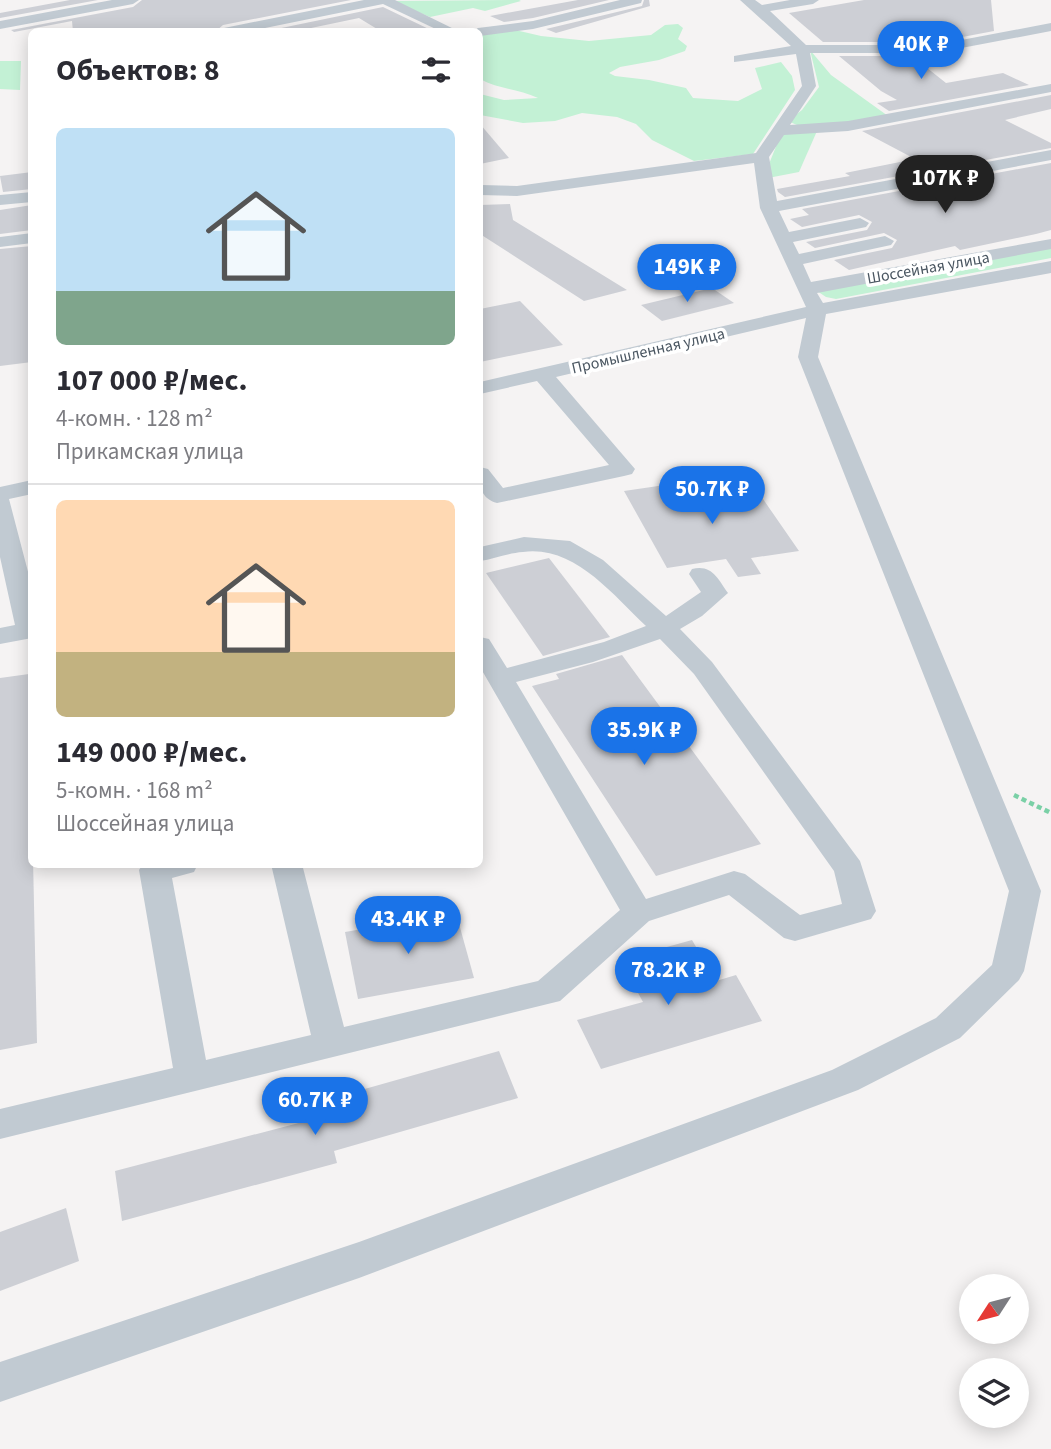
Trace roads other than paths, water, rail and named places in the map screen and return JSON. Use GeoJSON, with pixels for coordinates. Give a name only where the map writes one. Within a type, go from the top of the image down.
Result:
{"type":"FeatureCollection","features":[{"type":"Feature","properties":{"kind":"street"},"geometry":{"type":"LineString","coordinates":[[0,24],[33,13],[133,0]]}},
{"type":"Feature","properties":{"kind":"street"},"geometry":{"type":"LineString","coordinates":[[244,28],[384,0],[445,28]]}},
{"type":"Feature","properties":{"kind":"street"},"geometry":{"type":"LineString","coordinates":[[483,31],[533,25],[636,0]]}},
{"type":"Feature","properties":{"kind":"street"},"geometry":{"type":"LineString","coordinates":[[0,1382],[359,1260],[845,1080],[948,1028],[1007,971],[1025,891],[808,357],[808,295],[769,208],[761,157],[808,86],[802,49],[760,9],[746,0]]}},
{"type":"Feature","properties":{"kind":"street"},"geometry":{"type":"LineString","coordinates":[[760,9],[813,0]]}},
{"type":"Feature","properties":{"kind":"street"},"geometry":{"type":"LineString","coordinates":[[33,13],[51,28]]}},
{"type":"Feature","properties":{"kind":"street"},"geometry":{"type":"LineString","coordinates":[[739,60],[764,52],[802,49],[937,49],[1051,27]]}},
{"type":"Feature","properties":{"kind":"street"},"geometry":{"type":"LineString","coordinates":[[777,131],[848,126],[1051,88]]}},
{"type":"Feature","properties":{"kind":"street"},"geometry":{"type":"LineString","coordinates":[[769,208],[1051,155]]}},
{"type":"Feature","properties":{"kind":"street"},"geometry":{"type":"LineString","coordinates":[[483,190],[517,191],[761,157]]}},
{"type":"Feature","properties":{"kind":"street"},"geometry":{"type":"LineString","coordinates":[[0,200],[28,197]]}},
{"type":"Feature","properties":{"kind":"street"},"geometry":{"type":"LineString","coordinates":[[783,239],[860,223]]}},
{"type":"Feature","properties":{"kind":"street"},"geometry":{"type":"LineString","coordinates":[[0,242],[28,238]]}},
{"type":"Feature","properties":{"kind":"street"},"geometry":{"type":"LineString","coordinates":[[792,261],[885,241]]}},
{"type":"Feature","properties":{"kind":"street","name":"Шоссейная улица"},"geometry":{"type":"LineString","coordinates":[[808,295],[1051,244]]}},
{"type":"Feature","properties":{"kind":"street"},"geometry":{"type":"LineString","coordinates":[[808,295],[912,262]]}},
{"type":"Feature","properties":{"kind":"street","name":"Шоссейная улица"},"geometry":{"type":"LineString","coordinates":[[808,295],[1051,267]]}},
{"type":"Feature","properties":{"kind":"street","name":"Промышленная улица"},"geometry":{"type":"LineString","coordinates":[[483,387],[542,374],[808,295]]}},
{"type":"Feature","properties":{"kind":"street"},"geometry":{"type":"LineString","coordinates":[[483,478],[497,496],[624,469],[542,374]]}},
{"type":"Feature","properties":{"kind":"street"},"geometry":{"type":"LineString","coordinates":[[0,494],[28,488]]}},
{"type":"Feature","properties":{"kind":"street"},"geometry":{"type":"LineString","coordinates":[[0,503],[28,622]]}},
{"type":"Feature","properties":{"kind":"street"},"geometry":{"type":"LineString","coordinates":[[0,1124],[548,992],[638,913],[734,881],[794,929],[860,911],[849,869],[703,668],[664,628],[594,565],[561,546],[524,544],[483,553]]}},
{"type":"Feature","properties":{"kind":"street"},"geometry":{"type":"LineString","coordinates":[[499,678],[583,657],[664,628],[696,611],[715,593],[701,574]]}},
{"type":"Feature","properties":{"kind":"street"},"geometry":{"type":"LineString","coordinates":[[0,636],[28,631]]}},
{"type":"Feature","properties":{"kind":"street"},"geometry":{"type":"LineString","coordinates":[[483,650],[638,913]]}},
{"type":"Feature","properties":{"kind":"street"},"geometry":{"type":"LineString","coordinates":[[164,868],[155,870],[192,1077]]}},
{"type":"Feature","properties":{"kind":"street"},"geometry":{"type":"LineString","coordinates":[[286,868],[331,1044]]}}]}
